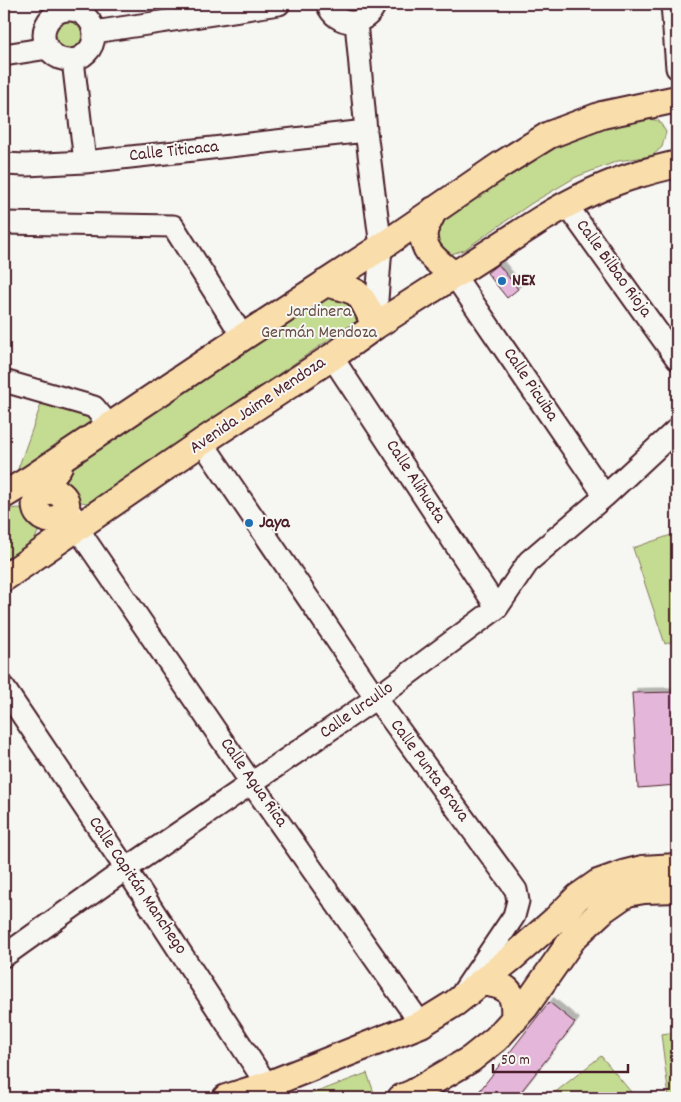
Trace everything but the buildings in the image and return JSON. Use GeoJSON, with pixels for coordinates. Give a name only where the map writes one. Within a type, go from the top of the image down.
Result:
{"type":"FeatureCollection","features":[{"type":"Feature","properties":{"kind":"main road","name":"Avenida Jaime Mendoza"},"geometry":{"type":"LineString","coordinates":[[4,578],[37,556],[56,511],[69,453],[243,336],[381,247],[502,164],[550,136],[602,115],[677,99]]}},
{"type":"Feature","properties":{"kind":"main road","name":"Avenida Jaime Mendoza"},"geometry":{"type":"LineString","coordinates":[[56,511],[202,442],[454,274],[566,204],[588,193],[638,174],[677,164]]}},
{"type":"Feature","properties":{"kind":"main road"},"geometry":{"type":"LineString","coordinates":[[434,210],[424,230],[424,244],[432,257],[454,274]]}},
{"type":"Feature","properties":{"kind":"main road"},"geometry":{"type":"LineString","coordinates":[[325,283],[348,288],[357,293],[368,310],[375,326]]}},
{"type":"Feature","properties":{"kind":"main road"},"geometry":{"type":"LineString","coordinates":[[4,495],[56,511]]}},
{"type":"Feature","properties":{"kind":"main road"},"geometry":{"type":"LineString","coordinates":[[4,502],[10,501],[56,511]]}},
{"type":"Feature","properties":{"kind":"main road"},"geometry":{"type":"LineString","coordinates":[[401,1098],[414,1093],[471,1059],[496,1039],[525,1007],[574,937],[604,909],[643,880],[677,867]]}},
{"type":"Feature","properties":{"kind":"main road"},"geometry":{"type":"LineString","coordinates":[[226,1098],[268,1085],[421,1024],[455,1003],[534,939],[578,897],[598,883],[626,873],[643,880],[677,889]]}},
{"type":"Feature","properties":{"kind":"main road"},"geometry":{"type":"LineString","coordinates":[[534,939],[532,952],[534,962],[539,966],[546,966],[556,962]]}},
{"type":"Feature","properties":{"kind":"main road"},"geometry":{"type":"LineString","coordinates":[[497,969],[512,997],[515,1006],[514,1020]]}},
{"type":"Feature","properties":{"kind":"street"},"geometry":{"type":"LineString","coordinates":[[94,32],[278,4]]}},
{"type":"Feature","properties":{"kind":"street"},"geometry":{"type":"LineString","coordinates":[[327,4],[335,16],[348,22],[356,22],[363,19],[369,14],[374,4]]}},
{"type":"Feature","properties":{"kind":"street"},"geometry":{"type":"LineString","coordinates":[[672,4],[677,68]]}},
{"type":"Feature","properties":{"kind":"street"},"geometry":{"type":"LineString","coordinates":[[66,7],[88,18],[94,32],[94,40],[87,53],[73,60],[58,58],[52,54],[44,40],[46,24],[66,7]]}},
{"type":"Feature","properties":{"kind":"street"},"geometry":{"type":"LineString","coordinates":[[356,22],[366,131],[381,247],[375,326]]}},
{"type":"Feature","properties":{"kind":"street"},"geometry":{"type":"LineString","coordinates":[[4,55],[48,48]]}},
{"type":"Feature","properties":{"kind":"street"},"geometry":{"type":"LineString","coordinates":[[73,60],[85,162]]}},
{"type":"Feature","properties":{"kind":"street","name":"Calle Titicaca"},"geometry":{"type":"LineString","coordinates":[[4,164],[85,162],[366,131]]}},
{"type":"Feature","properties":{"kind":"street","name":"Calle Bilbao Rioja"},"geometry":{"type":"LineString","coordinates":[[566,204],[677,359]]}},
{"type":"Feature","properties":{"kind":"street"},"geometry":{"type":"LineString","coordinates":[[4,223],[173,226],[243,336]]}},
{"type":"Feature","properties":{"kind":"street","name":"Calle Picuiba"},"geometry":{"type":"LineString","coordinates":[[454,274],[605,496]]}},
{"type":"Feature","properties":{"kind":"street","name":"Calle Alihuata"},"geometry":{"type":"LineString","coordinates":[[332,356],[498,608]]}},
{"type":"Feature","properties":{"kind":"street"},"geometry":{"type":"LineString","coordinates":[[4,381],[94,407],[110,426]]}},
{"type":"Feature","properties":{"kind":"street","name":"Calle Urcullo"},"geometry":{"type":"LineString","coordinates":[[4,956],[126,869],[376,698],[498,608],[529,561],[605,496],[677,429]]}},
{"type":"Feature","properties":{"kind":"street","name":"Calle Punta Brava"},"geometry":{"type":"LineString","coordinates":[[202,442],[376,698],[516,890],[518,901],[497,969],[455,1003]]}},
{"type":"Feature","properties":{"kind":"street","name":"Calle Agua Rica"},"geometry":{"type":"LineString","coordinates":[[56,511],[421,1024]]}},
{"type":"Feature","properties":{"kind":"street","name":"Calle Capitán Manchego"},"geometry":{"type":"LineString","coordinates":[[4,688],[268,1085]]}},
{"type":"Feature","properties":{"kind":"green space"},"geometry":{"type":"Polygon","coordinates":[[[335,4],[363,4],[358,10],[349,13],[335,4]]]}},
{"type":"Feature","properties":{"kind":"green space"},"geometry":{"type":"Polygon","coordinates":[[[69,15],[83,20],[88,34],[83,48],[69,53],[55,48],[50,34],[55,20],[69,15]]]}},
{"type":"Feature","properties":{"kind":"green space"},"geometry":{"type":"Polygon","coordinates":[[[638,116],[659,121],[666,132],[662,147],[652,156],[618,161],[576,177],[532,203],[464,250],[448,255],[437,245],[435,221],[530,157],[578,134],[638,116]]]}},
{"type":"Feature","properties":{"kind":"green space","name":"Jardinera Germán Mendoza"},"geometry":{"type":"Polygon","coordinates":[[[340,292],[361,318],[89,503],[79,502],[70,493],[66,484],[69,474],[75,465],[325,293],[340,292]]]}},
{"type":"Feature","properties":{"kind":"green space"},"geometry":{"type":"Polygon","coordinates":[[[42,402],[85,412],[93,418],[88,429],[14,480],[42,402]]]}},
{"type":"Feature","properties":{"kind":"green space"},"geometry":{"type":"Polygon","coordinates":[[[11,509],[25,509],[38,523],[38,532],[34,541],[4,562],[4,514],[11,509]]]}},
{"type":"Feature","properties":{"kind":"green space"},"geometry":{"type":"Polygon","coordinates":[[[677,533],[677,640],[665,644],[633,548],[677,533]]]}},
{"type":"Feature","properties":{"kind":"green space"},"geometry":{"type":"Polygon","coordinates":[[[677,1032],[677,1098],[669,1098],[661,1034],[677,1032]]]}},
{"type":"Feature","properties":{"kind":"green space"},"geometry":{"type":"Polygon","coordinates":[[[601,1056],[636,1098],[548,1098],[601,1056]]]}},
{"type":"Feature","properties":{"kind":"green space"},"geometry":{"type":"Polygon","coordinates":[[[367,1073],[376,1098],[301,1098],[367,1073]]]}},
{"type":"Feature","properties":{"kind":"place","name":"NEX"},"geometry":{"type":"Point","coordinates":[502,281]}},
{"type":"Feature","properties":{"kind":"place","name":"Jaya"},"geometry":{"type":"Point","coordinates":[249,523]}}]}
